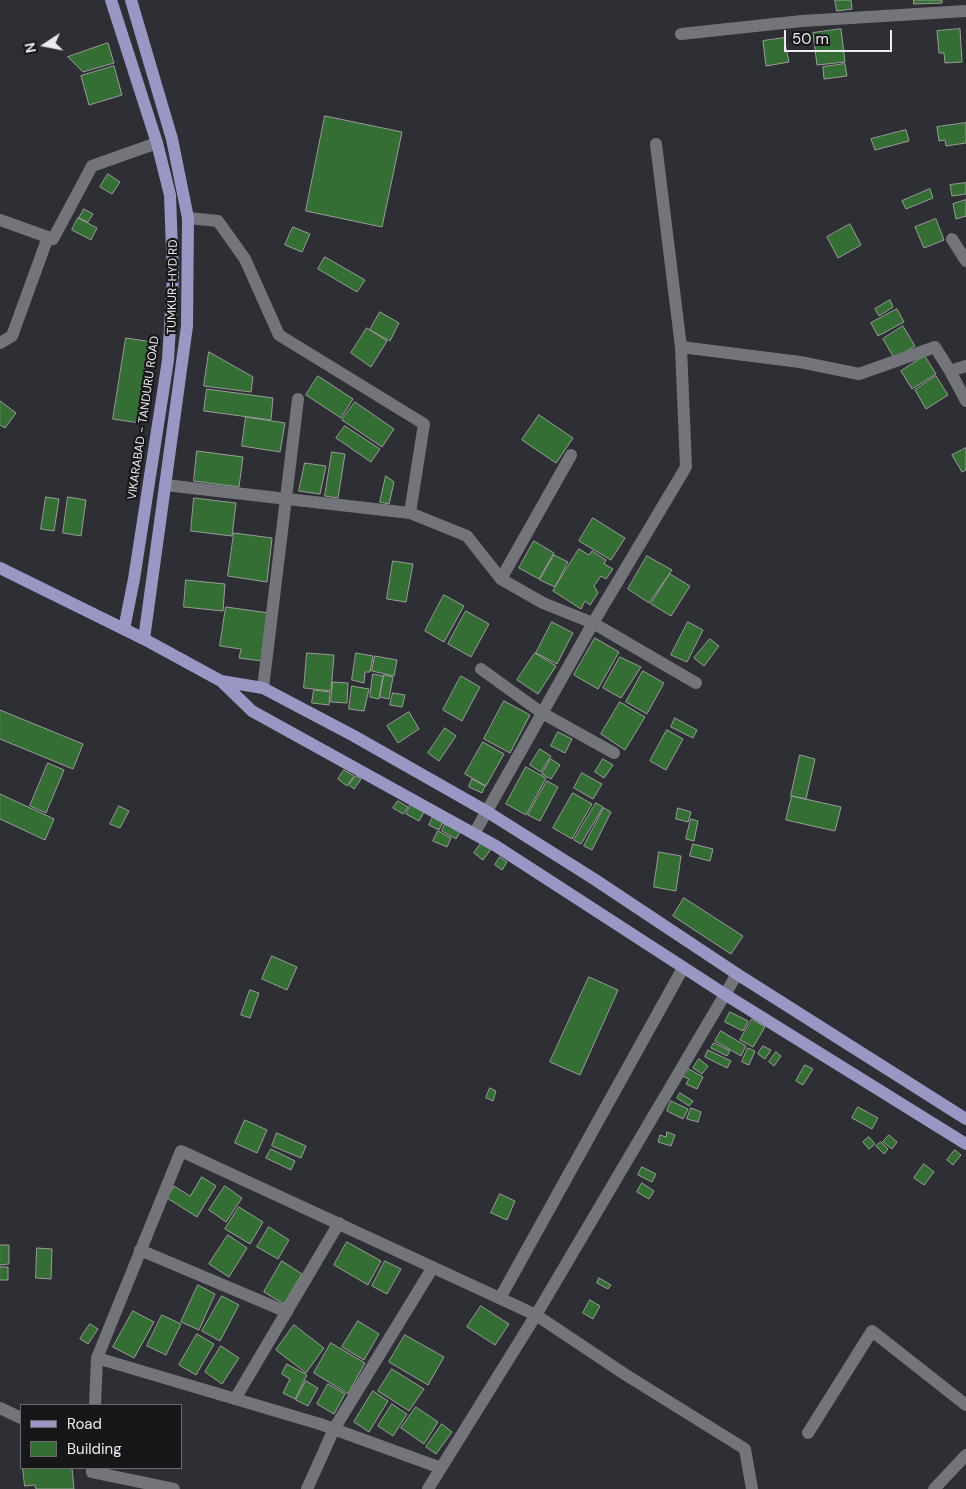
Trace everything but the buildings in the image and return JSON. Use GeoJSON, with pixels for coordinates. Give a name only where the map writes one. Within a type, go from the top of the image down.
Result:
{"type":"FeatureCollection","features":[{"type":"Feature","properties":{"kind":"main road","name":"VIKARABAD - TANDURU ROAD"},"geometry":{"type":"LineString","coordinates":[[111,0],[157,143],[170,195],[173,277],[168,360],[134,578],[124,629]]}},
{"type":"Feature","properties":{"kind":"main road","name":"TUMKUR-HYD RD"},"geometry":{"type":"LineString","coordinates":[[131,0],[172,139],[188,218],[187,326],[144,639]]}},
{"type":"Feature","properties":{"kind":"main road"},"geometry":{"type":"LineString","coordinates":[[0,568],[144,639],[221,681],[252,711],[496,846],[683,968],[966,1144]]}},
{"type":"Feature","properties":{"kind":"main road"},"geometry":{"type":"LineString","coordinates":[[221,681],[263,688],[354,736],[486,811],[592,878],[737,974],[966,1119]]}},
{"type":"Feature","properties":{"kind":"street"},"geometry":{"type":"LineString","coordinates":[[681,34],[802,20],[966,12]]}},
{"type":"Feature","properties":{"kind":"street"},"geometry":{"type":"LineString","coordinates":[[0,220],[53,239],[92,166],[157,143]]}},
{"type":"Feature","properties":{"kind":"street"},"geometry":{"type":"LineString","coordinates":[[474,834],[593,623],[686,467],[681,347],[656,144]]}},
{"type":"Feature","properties":{"kind":"street"},"geometry":{"type":"LineString","coordinates":[[188,218],[218,221],[246,259],[279,335],[424,424],[410,513]]}},
{"type":"Feature","properties":{"kind":"street"},"geometry":{"type":"LineString","coordinates":[[0,342],[12,336],[48,237]]}},
{"type":"Feature","properties":{"kind":"street"},"geometry":{"type":"LineString","coordinates":[[952,239],[966,261]]}},
{"type":"Feature","properties":{"kind":"street"},"geometry":{"type":"LineString","coordinates":[[681,347],[800,362],[860,374],[936,347],[966,401]]}},
{"type":"Feature","properties":{"kind":"street"},"geometry":{"type":"LineString","coordinates":[[950,371],[966,366]]}},
{"type":"Feature","properties":{"kind":"street"},"geometry":{"type":"LineString","coordinates":[[263,688],[298,398]]}},
{"type":"Feature","properties":{"kind":"street"},"geometry":{"type":"LineString","coordinates":[[501,579],[571,455]]}},
{"type":"Feature","properties":{"kind":"street"},"geometry":{"type":"LineString","coordinates":[[165,485],[410,513],[467,536],[501,579],[543,603],[593,623],[696,683]]}},
{"type":"Feature","properties":{"kind":"street"},"geometry":{"type":"LineString","coordinates":[[481,669],[542,713],[614,753]]}},
{"type":"Feature","properties":{"kind":"street"},"geometry":{"type":"LineString","coordinates":[[500,1298],[683,968]]}},
{"type":"Feature","properties":{"kind":"street"},"geometry":{"type":"LineString","coordinates":[[428,1489],[536,1315],[737,974]]}},
{"type":"Feature","properties":{"kind":"street"},"geometry":{"type":"LineString","coordinates":[[95,1404],[96,1358],[180,1151],[536,1315],[626,1375],[745,1449],[752,1489]]}},
{"type":"Feature","properties":{"kind":"street"},"geometry":{"type":"LineString","coordinates":[[235,1399],[339,1223]]}},
{"type":"Feature","properties":{"kind":"street"},"geometry":{"type":"LineString","coordinates":[[140,1250],[287,1312]]}},
{"type":"Feature","properties":{"kind":"street"},"geometry":{"type":"LineString","coordinates":[[306,1489],[334,1429],[433,1267]]}},
{"type":"Feature","properties":{"kind":"street"},"geometry":{"type":"LineString","coordinates":[[808,1433],[872,1331],[966,1405]]}},
{"type":"Feature","properties":{"kind":"street"},"geometry":{"type":"LineString","coordinates":[[96,1358],[334,1429],[441,1468]]}},
{"type":"Feature","properties":{"kind":"street"},"geometry":{"type":"LineString","coordinates":[[0,1408],[20,1418]]}},
{"type":"Feature","properties":{"kind":"street"},"geometry":{"type":"LineString","coordinates":[[934,1489],[966,1454]]}},
{"type":"Feature","properties":{"kind":"street"},"geometry":{"type":"LineString","coordinates":[[92,1469],[92,1472],[174,1489]]}}]}
